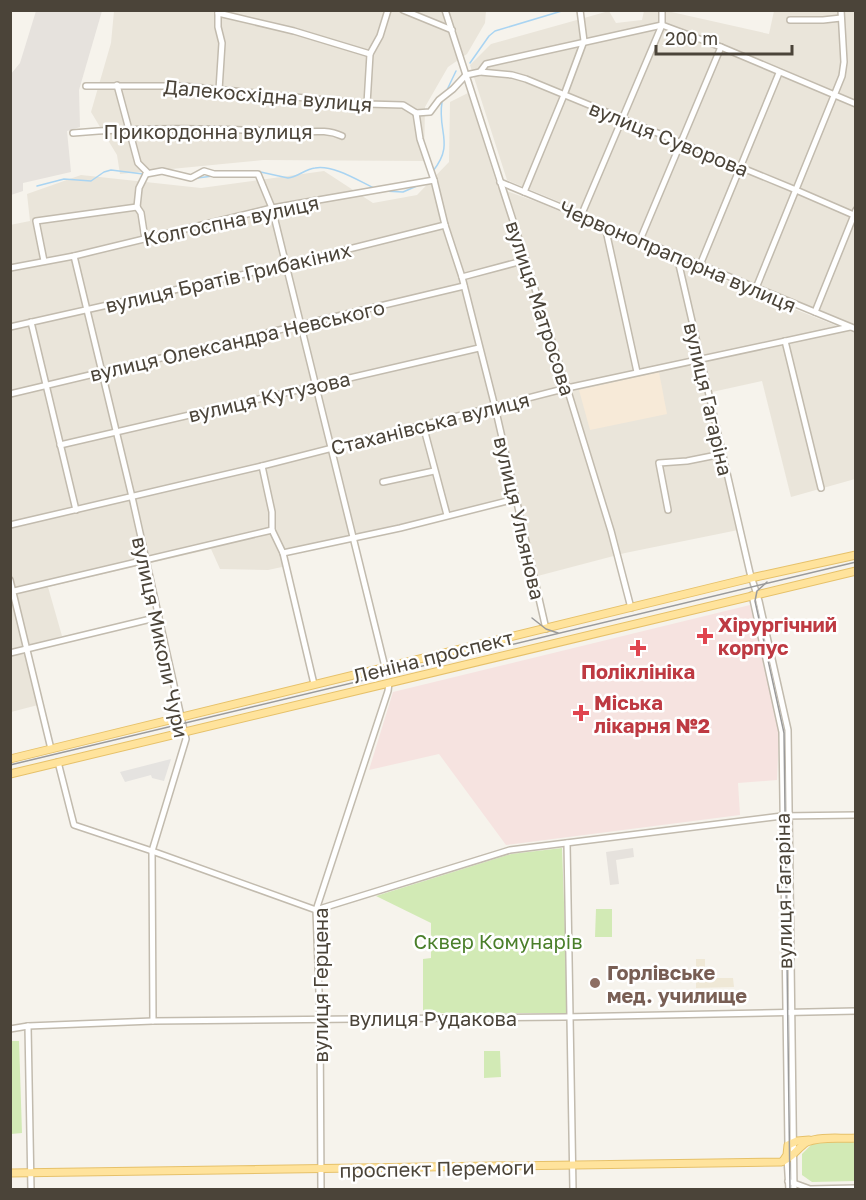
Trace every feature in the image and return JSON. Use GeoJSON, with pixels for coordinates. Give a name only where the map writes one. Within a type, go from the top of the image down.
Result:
{"type":"FeatureCollection","features":[{"type":"Feature","properties":{"kind":"main road","name":"Леніна проспект"},"geometry":{"type":"LineString","coordinates":[[10,759],[751,578],[855,555]]}},
{"type":"Feature","properties":{"kind":"main road","name":"Леніна проспект"},"geometry":{"type":"LineString","coordinates":[[10,774],[855,571]]}},
{"type":"Feature","properties":{"kind":"main road"},"geometry":{"type":"LineString","coordinates":[[385,667],[388,683]]}},
{"type":"Feature","properties":{"kind":"main road"},"geometry":{"type":"LineString","coordinates":[[790,1144],[855,1138]]}},
{"type":"Feature","properties":{"kind":"main road"},"geometry":{"type":"LineString","coordinates":[[787,1158],[804,1144],[814,1140]]}},
{"type":"Feature","properties":{"kind":"main road","name":"вулиця Гагаріна"},"geometry":{"type":"LineString","coordinates":[[787,1158],[790,1144]]}},
{"type":"Feature","properties":{"kind":"main road","name":"проспект Перемоги"},"geometry":{"type":"LineString","coordinates":[[10,1173],[321,1170],[787,1158]]}},
{"type":"Feature","properties":{"kind":"street"},"geometry":{"type":"LineString","coordinates":[[367,104],[370,54],[380,36],[388,10]]}},
{"type":"Feature","properties":{"kind":"street"},"geometry":{"type":"LineString","coordinates":[[403,10],[452,30]]}},
{"type":"Feature","properties":{"kind":"street","name":"вулиця Матросова"},"geometry":{"type":"LineString","coordinates":[[445,10],[567,388],[611,531],[631,608]]}},
{"type":"Feature","properties":{"kind":"street"},"geometry":{"type":"LineString","coordinates":[[524,192],[584,41],[579,10]]}},
{"type":"Feature","properties":{"kind":"street"},"geometry":{"type":"LineString","coordinates":[[581,216],[662,25],[662,10]]}},
{"type":"Feature","properties":{"kind":"street"},"geometry":{"type":"LineString","coordinates":[[756,288],[843,70],[841,10]]}},
{"type":"Feature","properties":{"kind":"street"},"geometry":{"type":"LineString","coordinates":[[219,90],[222,43],[218,27],[218,12],[294,31],[370,54]]}},
{"type":"Feature","properties":{"kind":"street"},"geometry":{"type":"LineString","coordinates":[[790,20],[842,18]]}},
{"type":"Feature","properties":{"kind":"street"},"geometry":{"type":"LineString","coordinates":[[434,180],[420,139],[420,127],[416,113],[430,111],[466,75],[480,72],[486,64],[662,25],[721,47],[855,104]]}},
{"type":"Feature","properties":{"kind":"street"},"geometry":{"type":"LineString","coordinates":[[640,240],[721,47]]}},
{"type":"Feature","properties":{"kind":"street","name":"вулиця Суворова"},"geometry":{"type":"LineString","coordinates":[[480,72],[512,75],[855,214]]}},
{"type":"Feature","properties":{"kind":"street"},"geometry":{"type":"LineString","coordinates":[[699,265],[779,73]]}},
{"type":"Feature","properties":{"kind":"street"},"geometry":{"type":"LineString","coordinates":[[117,85],[138,163],[147,172],[139,188],[137,207],[141,213],[145,239]]}},
{"type":"Feature","properties":{"kind":"street","name":"Далекосхідна вулиця"},"geometry":{"type":"LineString","coordinates":[[86,86],[183,86],[367,104],[403,105],[416,113]]}},
{"type":"Feature","properties":{"kind":"street","name":"Прикордонна вулиця"},"geometry":{"type":"LineString","coordinates":[[73,133],[128,129],[206,128],[299,133],[324,130],[342,136]]}},
{"type":"Feature","properties":{"kind":"street"},"geometry":{"type":"LineString","coordinates":[[146,174],[162,171],[191,178],[204,171],[214,174],[258,174],[272,208],[385,667]]}},
{"type":"Feature","properties":{"kind":"street","name":"вулиця Ульянова"},"geometry":{"type":"LineString","coordinates":[[434,180],[495,407],[546,628]]}},
{"type":"Feature","properties":{"kind":"street","name":"Колгоспна вулиця"},"geometry":{"type":"LineString","coordinates":[[10,268],[74,256],[272,208],[434,180]]}},
{"type":"Feature","properties":{"kind":"street","name":"Червонопрапорна вулиця"},"geometry":{"type":"LineString","coordinates":[[500,182],[853,328]]}},
{"type":"Feature","properties":{"kind":"street"},"geometry":{"type":"LineString","coordinates":[[44,261],[36,220],[137,207]]}},
{"type":"Feature","properties":{"kind":"street"},"geometry":{"type":"LineString","coordinates":[[815,312],[855,214]]}},
{"type":"Feature","properties":{"kind":"street","name":"вулиця Братів Грибакіних"},"geometry":{"type":"LineString","coordinates":[[10,327],[285,265],[445,225]]}},
{"type":"Feature","properties":{"kind":"street"},"geometry":{"type":"LineString","coordinates":[[605,226],[637,372]]}},
{"type":"Feature","properties":{"kind":"street","name":"вулиця Миколи Чури"},"geometry":{"type":"LineString","coordinates":[[74,256],[132,497],[186,739],[152,851],[153,1021]]}},
{"type":"Feature","properties":{"kind":"street","name":"вулиця Гагаріна"},"geometry":{"type":"LineString","coordinates":[[677,256],[699,359],[788,724],[784,1011],[790,1144]]}},
{"type":"Feature","properties":{"kind":"street"},"geometry":{"type":"LineString","coordinates":[[462,278],[526,261]]}},
{"type":"Feature","properties":{"kind":"street","name":"вулиця Олександра Невського"},"geometry":{"type":"LineString","coordinates":[[10,394],[464,286]]}},
{"type":"Feature","properties":{"kind":"street"},"geometry":{"type":"LineString","coordinates":[[830,331],[835,326],[833,320]]}},
{"type":"Feature","properties":{"kind":"street"},"geometry":{"type":"LineString","coordinates":[[31,322],[76,510]]}},
{"type":"Feature","properties":{"kind":"street","name":"Стаханівська вулиця"},"geometry":{"type":"LineString","coordinates":[[10,525],[132,497],[567,388],[853,328]]}},
{"type":"Feature","properties":{"kind":"street"},"geometry":{"type":"LineString","coordinates":[[785,341],[821,488]]}},
{"type":"Feature","properties":{"kind":"street","name":"вулиця Кутузова"},"geometry":{"type":"LineString","coordinates":[[60,445],[479,348]]}},
{"type":"Feature","properties":{"kind":"street"},"geometry":{"type":"LineString","coordinates":[[423,425],[447,515]]}},
{"type":"Feature","properties":{"kind":"street"},"geometry":{"type":"LineString","coordinates":[[668,510],[658,463],[722,454]]}},
{"type":"Feature","properties":{"kind":"street"},"geometry":{"type":"LineString","coordinates":[[262,465],[272,512],[272,530],[284,553],[287,575],[314,684]]}},
{"type":"Feature","properties":{"kind":"street"},"geometry":{"type":"LineString","coordinates":[[383,482],[434,471]]}},
{"type":"Feature","properties":{"kind":"street"},"geometry":{"type":"LineString","coordinates":[[284,553],[400,528],[515,499]]}},
{"type":"Feature","properties":{"kind":"street"},"geometry":{"type":"LineString","coordinates":[[12,592],[272,530]]}},
{"type":"Feature","properties":{"kind":"street"},"geometry":{"type":"LineString","coordinates":[[10,580],[51,749]]}},
{"type":"Feature","properties":{"kind":"street","name":"вулиця Гагаріна"},"geometry":{"type":"LineString","coordinates":[[758,595],[781,725],[792,1011],[790,1144]]}},
{"type":"Feature","properties":{"kind":"street"},"geometry":{"type":"LineString","coordinates":[[10,653],[159,617]]}},
{"type":"Feature","properties":{"kind":"street","name":"вулиця Герцена"},"geometry":{"type":"LineString","coordinates":[[321,1190],[320,1018],[316,910],[388,691],[388,683]]}},
{"type":"Feature","properties":{"kind":"street"},"geometry":{"type":"LineString","coordinates":[[58,762],[74,825],[316,910],[510,850],[786,816],[855,815]]}},
{"type":"Feature","properties":{"kind":"street"},"geometry":{"type":"LineString","coordinates":[[567,843],[573,1190]]}},
{"type":"Feature","properties":{"kind":"street","name":"вулиця Рудакова"},"geometry":{"type":"LineString","coordinates":[[11,1029],[28,1026],[153,1021],[855,1011]]}},
{"type":"Feature","properties":{"kind":"street"},"geometry":{"type":"LineString","coordinates":[[10,1020],[11,1029]]}},
{"type":"Feature","properties":{"kind":"street"},"geometry":{"type":"LineString","coordinates":[[28,1026],[31,1190]]}},
{"type":"Feature","properties":{"kind":"street","name":"вулиця Гагаріна"},"geometry":{"type":"LineString","coordinates":[[787,1158],[792,1185],[789,1190]]}},
{"type":"Feature","properties":{"kind":"street"},"geometry":{"type":"LineString","coordinates":[[792,1185],[810,1189],[855,1188]]}},
{"type":"Feature","properties":{"kind":"shaded area"},"geometry":{"type":"Polygon","coordinates":[[[36,11],[102,11],[79,90],[80,127],[67,131],[71,172],[23,183],[23,191],[11,195],[11,74],[20,63],[36,11]]]}},
{"type":"Feature","properties":{"kind":"shaded area"},"geometry":{"type":"Polygon","coordinates":[[[114,11],[486,11],[485,23],[467,54],[448,67],[425,107],[424,161],[263,160],[120,174],[117,155],[91,112],[111,43],[114,11]]]}},
{"type":"Feature","properties":{"kind":"shaded area"},"geometry":{"type":"Polygon","coordinates":[[[609,11],[616,23],[642,20],[644,11],[667,11],[769,34],[774,11],[855,11],[855,325],[507,180],[470,65],[491,44],[609,11]]]}},
{"type":"Feature","properties":{"kind":"shaded area"},"geometry":{"type":"Polygon","coordinates":[[[468,93],[498,188],[540,203],[855,333],[855,479],[791,497],[762,381],[712,392],[743,529],[625,553],[530,578],[518,501],[283,556],[282,567],[268,570],[220,569],[211,549],[48,587],[62,636],[24,647],[38,705],[11,712],[10,225],[30,221],[27,194],[81,175],[201,188],[324,171],[373,203],[417,195],[449,162],[450,102],[468,93]]]}},
{"type":"Feature","properties":{"kind":"shaded area"},"geometry":{"type":"Polygon","coordinates":[[[659,372],[667,414],[590,430],[579,390],[659,372]]]}},
{"type":"Feature","properties":{"kind":"shaded area","name":"Міська лікарня №2"},"geometry":{"type":"Polygon","coordinates":[[[750,605],[779,733],[777,780],[738,783],[740,815],[506,845],[439,754],[369,770],[393,692],[750,605]]]}},
{"type":"Feature","properties":{"kind":"shaded area"},"geometry":{"type":"Polygon","coordinates":[[[171,759],[164,781],[152,778],[151,775],[125,782],[120,772],[171,759]]]}},
{"type":"Feature","properties":{"kind":"shaded area"},"geometry":{"type":"Polygon","coordinates":[[[633,848],[634,857],[616,860],[619,884],[610,885],[606,852],[633,848]]]}},
{"type":"Feature","properties":{"kind":"shaded area"},"geometry":{"type":"Polygon","coordinates":[[[696,959],[705,959],[705,978],[733,978],[734,987],[696,988],[696,959]]]}},
{"type":"Feature","properties":{"kind":"green space","name":"Сквер Комунарів"},"geometry":{"type":"Polygon","coordinates":[[[562,848],[568,1013],[423,1013],[423,959],[431,958],[431,923],[376,896],[511,854],[562,848]]]}},
{"type":"Feature","properties":{"kind":"green space"},"geometry":{"type":"Polygon","coordinates":[[[596,909],[612,909],[612,937],[595,937],[596,909]]]}},
{"type":"Feature","properties":{"kind":"green space"},"geometry":{"type":"Polygon","coordinates":[[[11,1041],[19,1041],[22,1133],[11,1134],[11,1041]]]}},
{"type":"Feature","properties":{"kind":"green space"},"geometry":{"type":"Polygon","coordinates":[[[484,1051],[500,1051],[501,1077],[484,1078],[484,1051]]]}},
{"type":"Feature","properties":{"kind":"green space"},"geometry":{"type":"Polygon","coordinates":[[[855,1140],[855,1181],[812,1182],[802,1175],[802,1154],[813,1143],[855,1140]]]}},
{"type":"Feature","properties":{"kind":"waterway"},"geometry":{"type":"LineString","coordinates":[[470,63],[495,31],[565,10]]}},
{"type":"Feature","properties":{"kind":"waterway"},"geometry":{"type":"LineString","coordinates":[[446,92],[456,71]]}},
{"type":"Feature","properties":{"kind":"waterway"},"geometry":{"type":"LineString","coordinates":[[433,171],[443,153],[442,102]]}},
{"type":"Feature","properties":{"kind":"waterway"},"geometry":{"type":"LineString","coordinates":[[245,171],[288,178],[311,169],[330,169],[374,188]]}},
{"type":"Feature","properties":{"kind":"waterway"},"geometry":{"type":"LineString","coordinates":[[37,186],[64,179],[91,181],[111,170],[143,174]]}},
{"type":"Feature","properties":{"kind":"waterway"},"geometry":{"type":"LineString","coordinates":[[197,178],[213,176]]}},
{"type":"Feature","properties":{"kind":"waterway"},"geometry":{"type":"LineString","coordinates":[[384,191],[403,192],[419,185]]}},
{"type":"Feature","properties":{"kind":"tram line"},"geometry":{"type":"LineString","coordinates":[[10,765],[856,562]]}},
{"type":"Feature","properties":{"kind":"tram line"},"geometry":{"type":"LineString","coordinates":[[767,582],[757,591],[755,601],[784,733],[790,1190]]}},
{"type":"Feature","properties":{"kind":"tram line"},"geometry":{"type":"LineString","coordinates":[[532,618],[546,629],[558,633]]}},
{"type":"Feature","properties":{"kind":"tram line"},"geometry":{"type":"LineString","coordinates":[[373,677],[392,660]]}},
{"type":"Feature","properties":{"kind":"place","name":"Хірургічний корпус"},"geometry":{"type":"Point","coordinates":[705,636]}},
{"type":"Feature","properties":{"kind":"place","name":"Поліклініка"},"geometry":{"type":"Point","coordinates":[638,648]}},
{"type":"Feature","properties":{"kind":"place","name":"Міська лікарня №2"},"geometry":{"type":"Point","coordinates":[581,713]}},
{"type":"Feature","properties":{"kind":"place","name":"Горлівське мед. училище"},"geometry":{"type":"Point","coordinates":[595,983]}}]}
